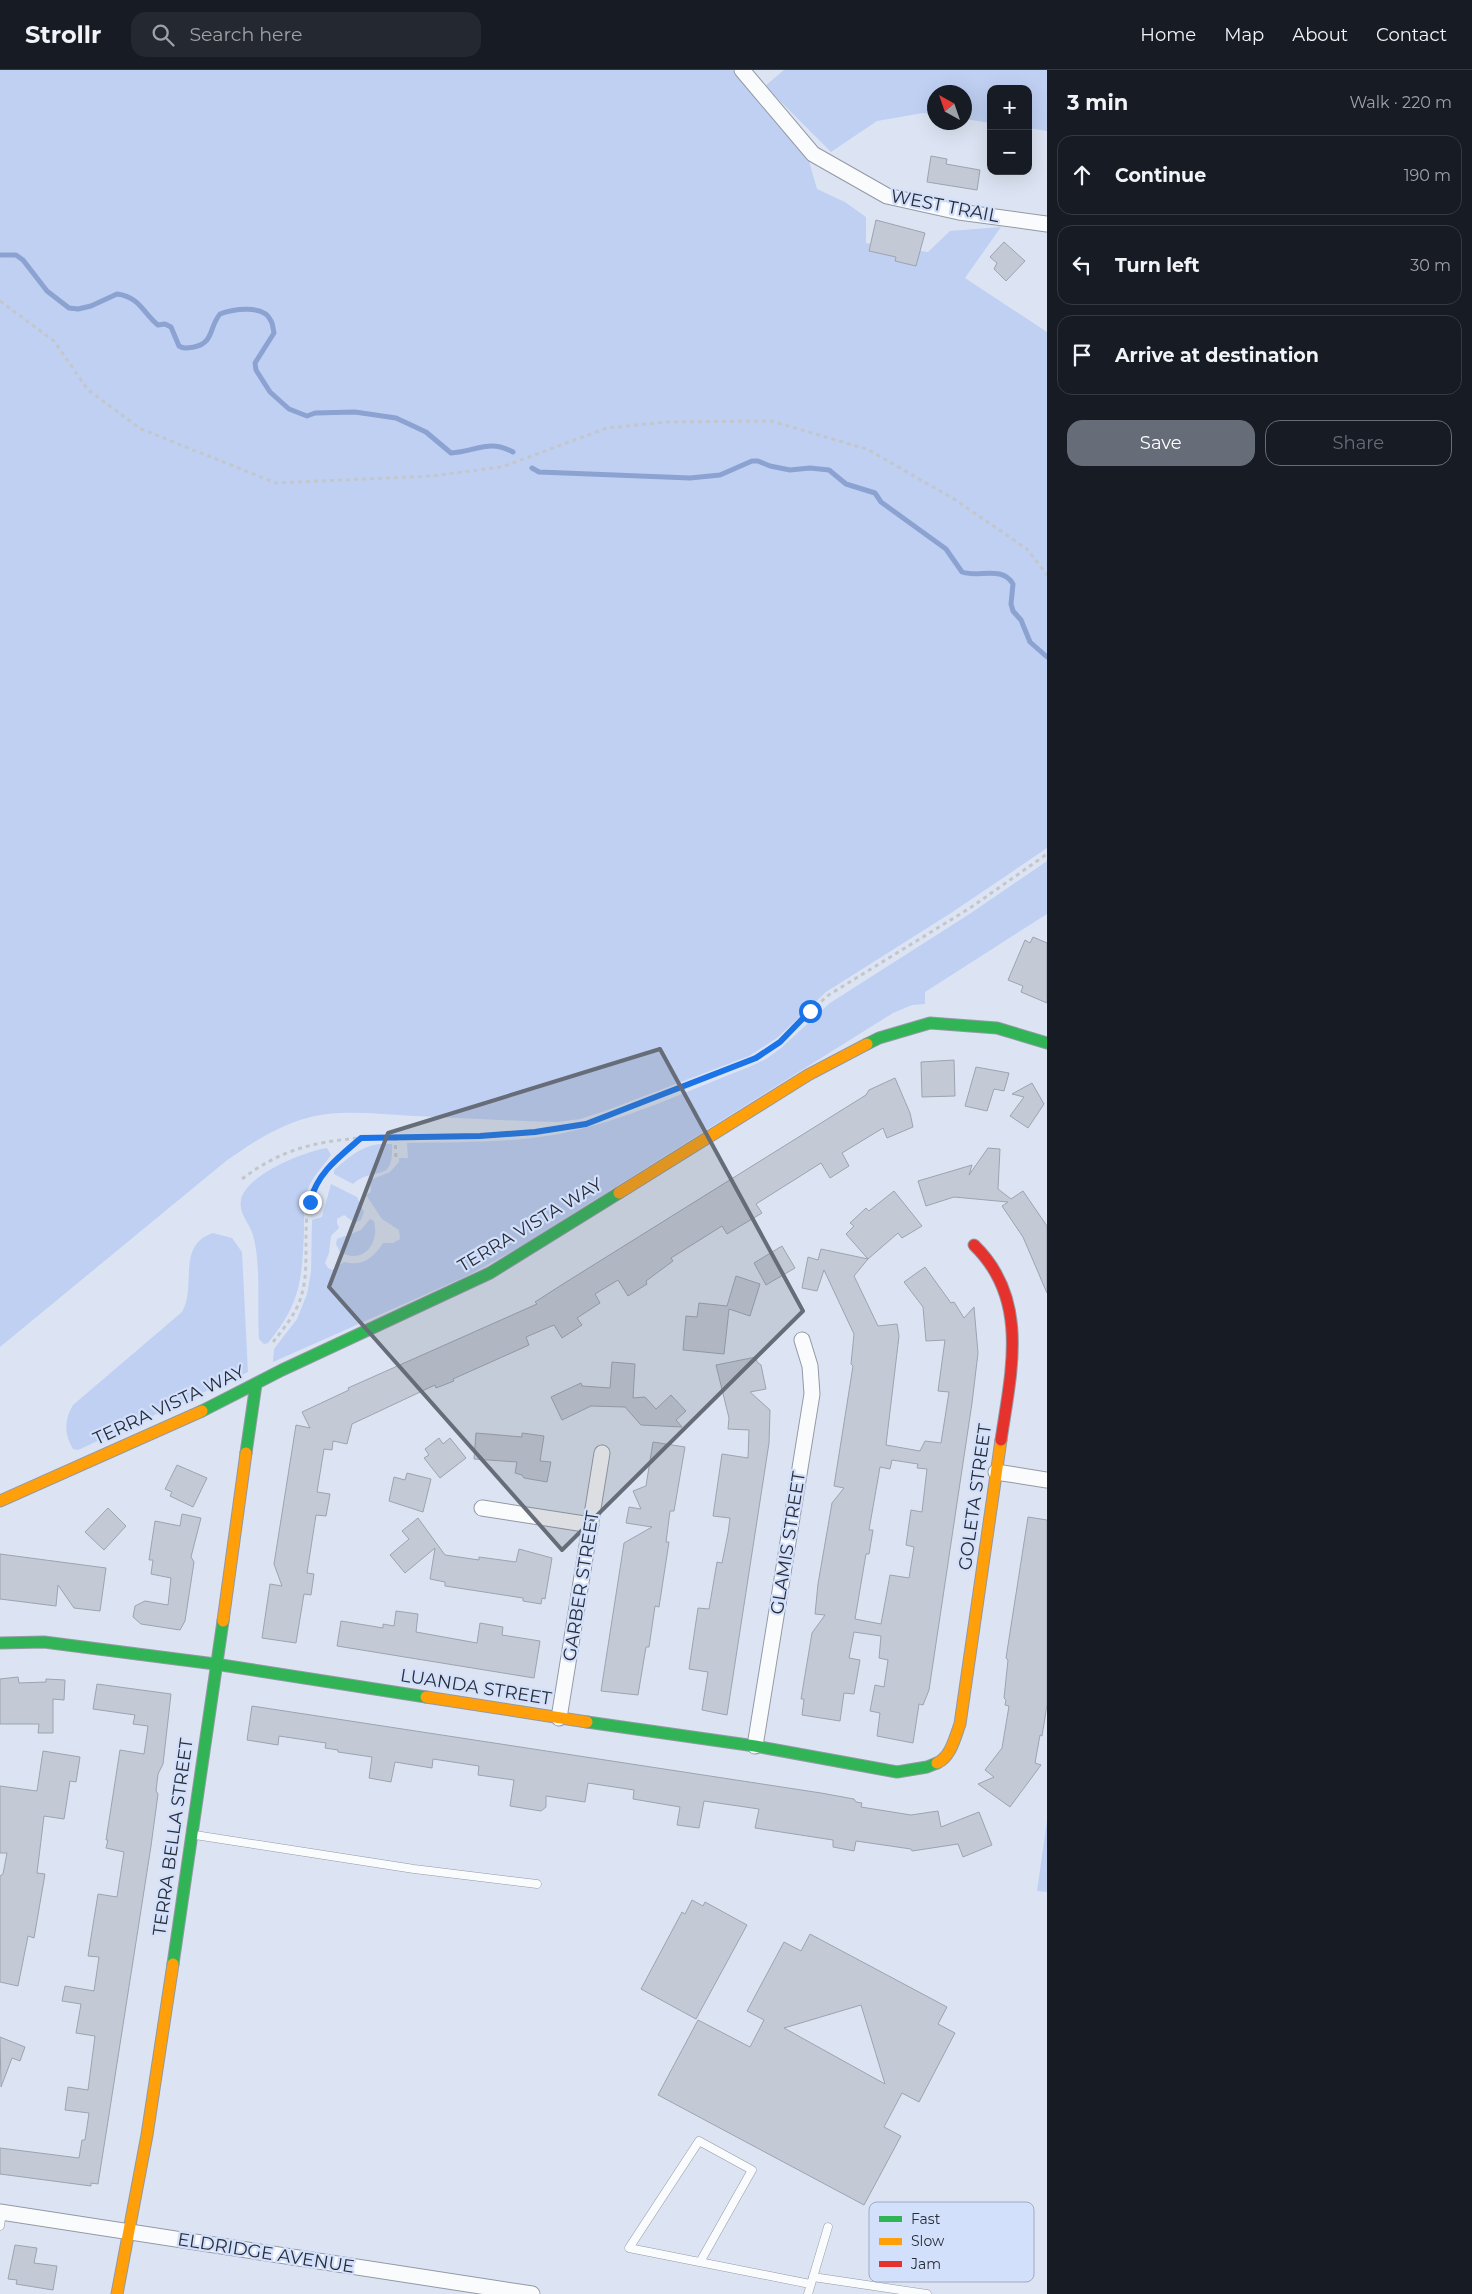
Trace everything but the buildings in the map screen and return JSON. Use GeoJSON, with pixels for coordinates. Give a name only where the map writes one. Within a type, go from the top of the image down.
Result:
{"type":"FeatureCollection","features":[{"type":"Feature","properties":{"kind":"street","name":"WEST TRAIL"},"geometry":{"type":"LineString","coordinates":[[742,70],[813,154],[887,196],[959,212],[1047,224]]}},
{"type":"Feature","properties":{"kind":"street","name":"TERRA VISTA WAY"},"geometry":{"type":"LineString","coordinates":[[0,1501],[211,1408],[282,1370],[490,1273],[808,1075],[878,1038],[930,1022],[997,1028],[1047,1043]]}},
{"type":"Feature","properties":{"kind":"street","name":"GOLETA STREET"},"geometry":{"type":"LineString","coordinates":[[943,1760],[960,1724],[1014,1353],[1011,1318],[1002,1282],[992,1264],[974,1245]]}},
{"type":"Feature","properties":{"kind":"street","name":"GLAMIS STREET"},"geometry":{"type":"LineString","coordinates":[[755,1746],[812,1394],[810,1366],[802,1340]]}},
{"type":"Feature","properties":{"kind":"street","name":"TERRA BELLA STREET"},"geometry":{"type":"LineString","coordinates":[[117,2294],[127,2232],[147,2135],[193,1835],[215,1664],[256,1384]]}},
{"type":"Feature","properties":{"kind":"street","name":"GARBER STREET"},"geometry":{"type":"LineString","coordinates":[[559,1718],[602,1453]]}},
{"type":"Feature","properties":{"kind":"street"},"geometry":{"type":"LineString","coordinates":[[996,1472],[1047,1480]]}},
{"type":"Feature","properties":{"kind":"street"},"geometry":{"type":"LineString","coordinates":[[482,1508],[591,1525]]}},
{"type":"Feature","properties":{"kind":"street","name":"LUANDA STREET"},"geometry":{"type":"LineString","coordinates":[[0,1643],[44,1642],[215,1664],[559,1718],[755,1746],[897,1772],[927,1767],[943,1760]]}},
{"type":"Feature","properties":{"kind":"street","name":"ELDRIDGE AVENUE"},"geometry":{"type":"LineString","coordinates":[[1,2217],[127,2232],[532,2294]]}},
{"type":"Feature","properties":{"kind":"lane"},"geometry":{"type":"LineString","coordinates":[[193,1835],[404,1867],[537,1884]]}},
{"type":"Feature","properties":{"kind":"lane"},"geometry":{"type":"LineString","coordinates":[[700,2262],[752,2170],[699,2141],[629,2248],[700,2262],[811,2280],[927,2294]]}},
{"type":"Feature","properties":{"kind":"lane"},"geometry":{"type":"LineString","coordinates":[[808,2294],[828,2227]]}},
{"type":"Feature","properties":{"kind":"path"},"geometry":{"type":"LineString","coordinates":[[0,301],[54,341],[88,390],[141,429],[276,483],[431,476],[502,467],[607,428],[667,422],[772,421],[867,449],[954,499],[1027,549],[1047,575]]}},
{"type":"Feature","properties":{"kind":"path"},"geometry":{"type":"LineString","coordinates":[[242,1179],[265,1163],[305,1145],[321,1141],[361,1138],[480,1136],[535,1132],[586,1124],[740,1065],[780,1042],[827,996],[970,908],[1047,854]]}},
{"type":"Feature","properties":{"kind":"path"},"geometry":{"type":"LineString","coordinates":[[395,1137],[396,1158]]}},
{"type":"Feature","properties":{"kind":"path"},"geometry":{"type":"LineString","coordinates":[[274,1342],[292,1317],[302,1296],[305,1279],[310,1202],[313,1189],[329,1166],[361,1138]]}},
{"type":"Feature","properties":{"kind":"highlighted area"},"geometry":{"type":"Polygon","coordinates":[[[660,1049],[803,1311],[562,1550],[329,1287],[388,1133],[660,1049]]]}},
{"type":"Feature","properties":{"kind":"shaded area"},"geometry":{"type":"Polygon","coordinates":[[[0,70],[733,70],[807,154],[817,189],[845,202],[866,217],[866,243],[928,252],[950,231],[1001,227],[965,278],[1047,332],[1047,848],[951,913],[826,992],[777,1038],[749,1056],[605,1111],[580,1119],[558,1122],[346,1113],[307,1118],[275,1131],[254,1142],[226,1161],[0,1347],[0,70]]]}},
{"type":"Feature","properties":{"kind":"shaded area"},"geometry":{"type":"Polygon","coordinates":[[[784,70],[1047,70],[1047,131],[1032,129],[1032,85],[987,85],[987,122],[972,120],[972,85],[927,85],[927,114],[877,121],[831,152],[765,86],[784,70]]]}},
{"type":"Feature","properties":{"kind":"shaded area"},"geometry":{"type":"Polygon","coordinates":[[[1047,861],[1047,914],[925,992],[925,1004],[912,1005],[893,1013],[518,1248],[469,1275],[273,1362],[274,1349],[297,1319],[307,1294],[311,1272],[312,1220],[322,1217],[331,1184],[357,1197],[364,1212],[361,1220],[355,1223],[344,1215],[337,1219],[339,1228],[331,1236],[329,1253],[325,1263],[332,1270],[344,1262],[357,1263],[367,1260],[376,1253],[383,1243],[393,1243],[400,1239],[399,1230],[382,1219],[366,1195],[371,1192],[370,1180],[390,1172],[399,1162],[399,1158],[408,1158],[407,1143],[503,1141],[559,1134],[631,1113],[749,1067],[766,1059],[781,1048],[830,1003],[971,913],[1047,861]]]}},
{"type":"Feature","properties":{"kind":"shaded area"},"geometry":{"type":"Polygon","coordinates":[[[392,1144],[392,1157],[390,1165],[386,1170],[353,1184],[334,1174],[334,1170],[355,1153],[366,1147],[392,1144]]]}},
{"type":"Feature","properties":{"kind":"shaded area"},"geometry":{"type":"Polygon","coordinates":[[[327,1148],[331,1155],[311,1182],[306,1197],[302,1265],[293,1304],[279,1329],[268,1343],[264,1344],[259,1339],[256,1251],[253,1234],[241,1210],[241,1200],[245,1191],[264,1173],[291,1159],[327,1148]]]}},
{"type":"Feature","properties":{"kind":"shaded area"},"geometry":{"type":"Polygon","coordinates":[[[370,1219],[374,1221],[375,1229],[372,1244],[368,1250],[356,1256],[340,1252],[336,1244],[337,1239],[361,1230],[370,1219]]]}},
{"type":"Feature","properties":{"kind":"shaded area"},"geometry":{"type":"Polygon","coordinates":[[[213,1233],[232,1238],[242,1252],[248,1372],[78,1450],[73,1449],[66,1427],[73,1405],[182,1312],[188,1290],[191,1256],[195,1247],[202,1239],[213,1233]]]}},
{"type":"Feature","properties":{"kind":"shaded area"},"geometry":{"type":"Polygon","coordinates":[[[1047,1821],[1047,1892],[1037,1891],[1047,1821]]]}},
{"type":"Feature","properties":{"kind":"waterway"},"geometry":{"type":"LineString","coordinates":[[0,255],[16,255],[23,260],[47,291],[69,308],[78,309],[91,306],[117,294],[131,298],[158,325],[165,324],[171,327],[179,346],[183,348],[194,347],[205,342],[220,314],[248,309],[262,312],[271,321],[274,333],[255,363],[256,370],[270,392],[289,409],[307,416],[315,413],[355,412],[396,418],[426,432],[451,453],[490,446],[505,448],[513,452]]}},
{"type":"Feature","properties":{"kind":"waterway"},"geometry":{"type":"LineString","coordinates":[[532,468],[539,472],[690,478],[720,475],[752,461],[790,470],[810,468],[829,470],[846,484],[875,493],[881,502],[946,549],[962,572],[996,573],[1008,578],[1013,584],[1011,604],[1013,611],[1021,620],[1030,642],[1047,657]]}},
{"type":"Feature","properties":{"kind":"traffic: fast"},"geometry":{"type":"LineString","coordinates":[[867,1044],[879,1038],[930,1023],[997,1028],[1047,1043]]}},
{"type":"Feature","properties":{"kind":"traffic: fast"},"geometry":{"type":"LineString","coordinates":[[202,1411],[282,1370],[490,1273],[619,1193]]}},
{"type":"Feature","properties":{"kind":"traffic: fast"},"geometry":{"type":"LineString","coordinates":[[246,1453],[256,1384]]}},
{"type":"Feature","properties":{"kind":"traffic: fast"},"geometry":{"type":"LineString","coordinates":[[173,1964],[223,1621]]}},
{"type":"Feature","properties":{"kind":"traffic: fast"},"geometry":{"type":"LineString","coordinates":[[0,1643],[44,1642],[215,1664],[426,1697]]}},
{"type":"Feature","properties":{"kind":"traffic: fast"},"geometry":{"type":"LineString","coordinates":[[587,1722],[755,1746],[897,1772],[927,1767],[937,1763]]}},
{"type":"Feature","properties":{"kind":"traffic: slow"},"geometry":{"type":"LineString","coordinates":[[619,1193],[808,1075],[867,1044]]}},
{"type":"Feature","properties":{"kind":"traffic: slow"},"geometry":{"type":"LineString","coordinates":[[0,1501],[202,1411]]}},
{"type":"Feature","properties":{"kind":"traffic: slow"},"geometry":{"type":"LineString","coordinates":[[937,1763],[949,1751],[960,1724],[1001,1440]]}},
{"type":"Feature","properties":{"kind":"traffic: slow"},"geometry":{"type":"LineString","coordinates":[[223,1621],[246,1453]]}},
{"type":"Feature","properties":{"kind":"traffic: slow"},"geometry":{"type":"LineString","coordinates":[[426,1697],[587,1722]]}},
{"type":"Feature","properties":{"kind":"traffic: slow"},"geometry":{"type":"LineString","coordinates":[[117,2294],[147,2135],[173,1964]]}},
{"type":"Feature","properties":{"kind":"traffic: jam"},"geometry":{"type":"LineString","coordinates":[[974,1245],[992,1266],[1003,1289],[1010,1312],[1012,1363],[1001,1440]]}},
{"type":"Feature","properties":{"kind":"route"},"geometry":{"type":"LineString","coordinates":[[310,1202],[318,1179],[333,1162],[361,1138],[480,1136],[535,1132],[586,1124],[756,1058],[780,1042],[810,1011]]}}]}
